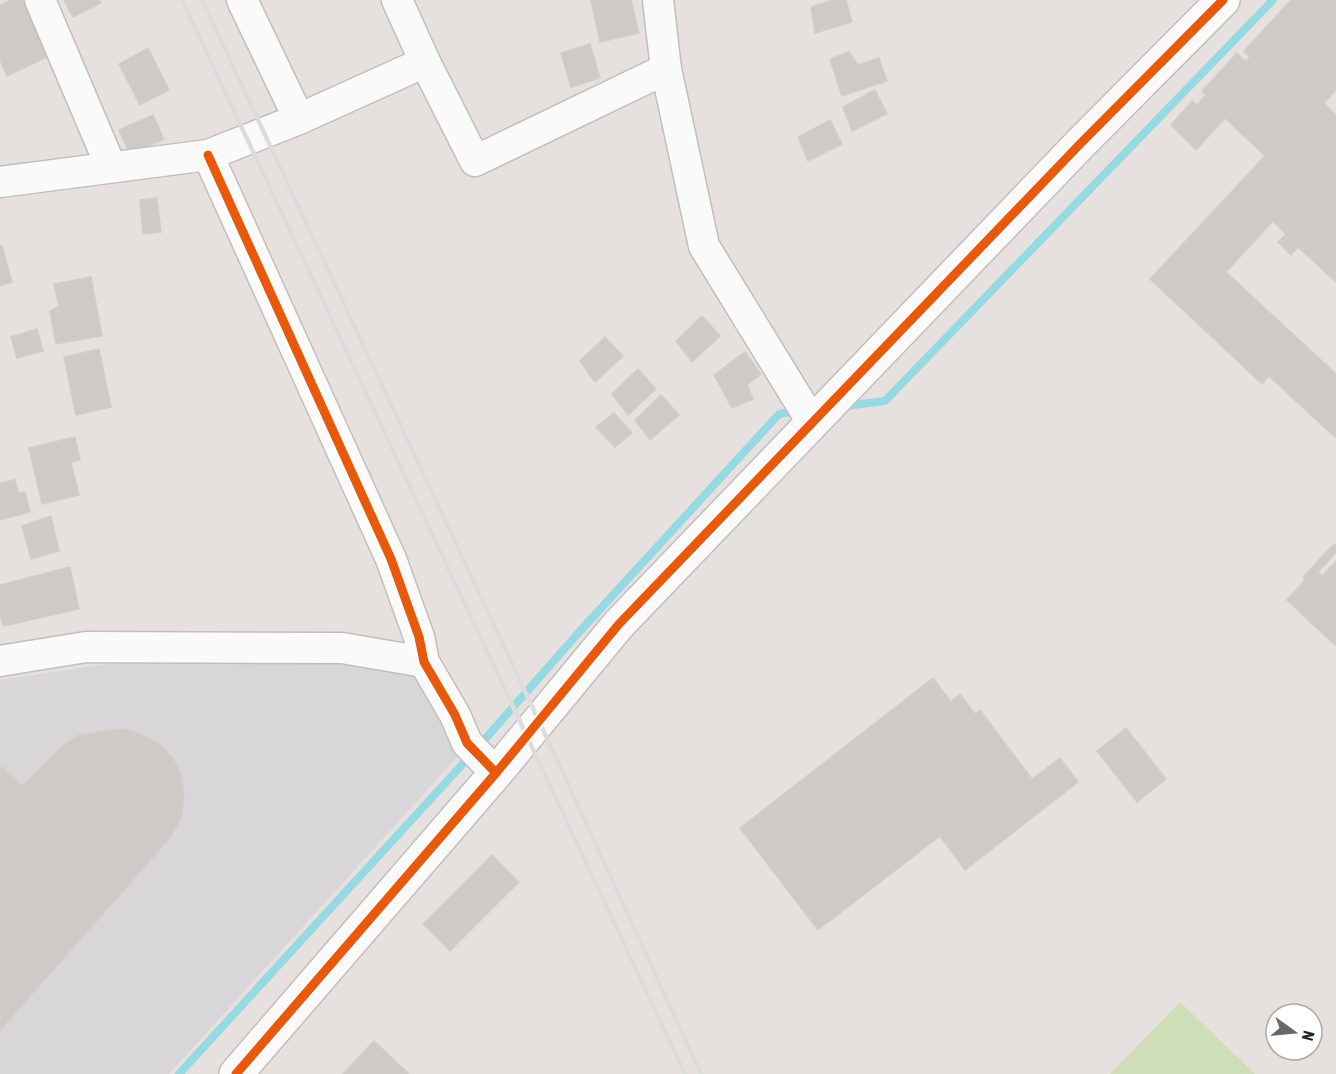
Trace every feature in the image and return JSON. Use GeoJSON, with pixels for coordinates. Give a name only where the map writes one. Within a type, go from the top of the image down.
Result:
{"type":"FeatureCollection","features":[{"type":"Feature","properties":{"kind":"street"},"geometry":{"type":"LineString","coordinates":[[40,0],[111,167]]}},
{"type":"Feature","properties":{"kind":"street"},"geometry":{"type":"LineString","coordinates":[[242,0],[298,119]]}},
{"type":"Feature","properties":{"kind":"street"},"geometry":{"type":"LineString","coordinates":[[397,0],[425,62],[475,160],[666,69]]}},
{"type":"Feature","properties":{"kind":"street"},"geometry":{"type":"LineString","coordinates":[[658,0],[666,69],[704,246],[808,414]]}},
{"type":"Feature","properties":{"kind":"street"},"geometry":{"type":"LineString","coordinates":[[236,1074],[483,759],[619,624],[808,414],[842,391],[1080,144],[1223,0]]}},
{"type":"Feature","properties":{"kind":"street"},"geometry":{"type":"LineString","coordinates":[[0,182],[208,155],[298,119],[425,62]]}},
{"type":"Feature","properties":{"kind":"street"},"geometry":{"type":"LineString","coordinates":[[208,155],[391,560],[419,637],[424,662],[483,759]]}},
{"type":"Feature","properties":{"kind":"street"},"geometry":{"type":"LineString","coordinates":[[0,661],[86,647],[342,648],[424,662]]}},
{"type":"Feature","properties":{"kind":"shaded area"},"geometry":{"type":"Polygon","coordinates":[[[121,662],[335,662],[415,667],[459,755],[169,1074],[0,1074],[0,680],[121,662]]]}},
{"type":"Feature","properties":{"kind":"green space"},"geometry":{"type":"Polygon","coordinates":[[[1180,1002],[1255,1074],[1110,1074],[1180,1002]]]}},
{"type":"Feature","properties":{"kind":"building"},"geometry":{"type":"Polygon","coordinates":[[[11,0],[28,0],[53,54],[7,76],[0,60],[0,5],[11,0]]]}},
{"type":"Feature","properties":{"kind":"building"},"geometry":{"type":"Polygon","coordinates":[[[64,0],[99,0],[101,3],[73,17],[64,0]]]}},
{"type":"Feature","properties":{"kind":"building"},"geometry":{"type":"Polygon","coordinates":[[[591,0],[631,0],[639,33],[600,42],[591,0]]]}},
{"type":"Feature","properties":{"kind":"building"},"geometry":{"type":"Polygon","coordinates":[[[834,0],[846,0],[852,22],[815,33],[811,7],[834,0]]]}},
{"type":"Feature","properties":{"kind":"building"},"geometry":{"type":"Polygon","coordinates":[[[1291,0],[1336,0],[1336,90],[1324,103],[1336,115],[1336,282],[1298,247],[1291,255],[1278,242],[1286,234],[1273,221],[1226,272],[1336,374],[1336,438],[1269,376],[1262,384],[1150,279],[1265,156],[1225,118],[1196,150],[1171,125],[1192,101],[1197,105],[1206,95],[1202,91],[1237,53],[1245,61],[1250,57],[1244,51],[1291,0]]]}},
{"type":"Feature","properties":{"kind":"building"},"geometry":{"type":"Polygon","coordinates":[[[590,44],[600,78],[571,87],[561,53],[590,44]]]}},
{"type":"Feature","properties":{"kind":"building"},"geometry":{"type":"Polygon","coordinates":[[[148,48],[169,90],[140,105],[119,64],[148,48]]]}},
{"type":"Feature","properties":{"kind":"building"},"geometry":{"type":"Polygon","coordinates":[[[849,52],[858,65],[879,58],[887,81],[842,96],[830,59],[849,52]]]}},
{"type":"Feature","properties":{"kind":"building"},"geometry":{"type":"Polygon","coordinates":[[[875,90],[887,114],[852,131],[843,107],[875,90]]]}},
{"type":"Feature","properties":{"kind":"building"},"geometry":{"type":"Polygon","coordinates":[[[153,115],[164,139],[130,154],[119,130],[153,115]]]}},
{"type":"Feature","properties":{"kind":"building"},"geometry":{"type":"Polygon","coordinates":[[[830,120],[842,144],[808,161],[798,137],[830,120]]]}},
{"type":"Feature","properties":{"kind":"building"},"geometry":{"type":"Polygon","coordinates":[[[157,198],[161,232],[143,234],[140,200],[157,198]]]}},
{"type":"Feature","properties":{"kind":"building"},"geometry":{"type":"Polygon","coordinates":[[[0,246],[2,246],[12,282],[0,286],[0,246]]]}},
{"type":"Feature","properties":{"kind":"building"},"geometry":{"type":"Polygon","coordinates":[[[91,277],[102,336],[56,344],[50,311],[59,306],[54,284],[91,277]]]}},
{"type":"Feature","properties":{"kind":"building"},"geometry":{"type":"Polygon","coordinates":[[[702,316],[720,336],[692,362],[676,341],[702,316]]]}},
{"type":"Feature","properties":{"kind":"building"},"geometry":{"type":"Polygon","coordinates":[[[37,329],[43,351],[17,358],[11,337],[37,329]]]}},
{"type":"Feature","properties":{"kind":"building"},"geometry":{"type":"Polygon","coordinates":[[[605,337],[623,356],[595,382],[580,361],[605,337]]]}},
{"type":"Feature","properties":{"kind":"building"},"geometry":{"type":"Polygon","coordinates":[[[99,349],[111,407],[76,415],[64,357],[99,349]]]}},
{"type":"Feature","properties":{"kind":"building"},"geometry":{"type":"Polygon","coordinates":[[[745,352],[761,374],[747,385],[753,399],[732,408],[714,375],[745,352]]]}},
{"type":"Feature","properties":{"kind":"building"},"geometry":{"type":"Polygon","coordinates":[[[638,369],[656,389],[628,415],[612,394],[638,369]]]}},
{"type":"Feature","properties":{"kind":"building"},"geometry":{"type":"Polygon","coordinates":[[[661,395],[679,415],[650,440],[635,420],[661,395]]]}},
{"type":"Feature","properties":{"kind":"building"},"geometry":{"type":"Polygon","coordinates":[[[614,413],[632,433],[615,447],[596,427],[614,413]]]}},
{"type":"Feature","properties":{"kind":"building"},"geometry":{"type":"Polygon","coordinates":[[[75,437],[80,460],[71,462],[79,495],[42,504],[29,448],[75,437]]]}},
{"type":"Feature","properties":{"kind":"building"},"geometry":{"type":"Polygon","coordinates":[[[15,480],[18,493],[25,492],[30,512],[0,520],[0,483],[15,480]]]}},
{"type":"Feature","properties":{"kind":"building"},"geometry":{"type":"Polygon","coordinates":[[[51,516],[59,551],[31,559],[22,526],[51,516]]]}},
{"type":"Feature","properties":{"kind":"building"},"geometry":{"type":"Polygon","coordinates":[[[1334,544],[1336,553],[1318,572],[1322,576],[1336,561],[1336,646],[1287,600],[1305,580],[1303,577],[1334,544]]]}},
{"type":"Feature","properties":{"kind":"building"},"geometry":{"type":"Polygon","coordinates":[[[70,567],[79,609],[3,626],[0,613],[0,585],[70,567]]]}},
{"type":"Feature","properties":{"kind":"building"},"geometry":{"type":"Polygon","coordinates":[[[933,678],[951,702],[960,694],[975,714],[980,710],[1032,779],[1060,758],[1078,782],[965,870],[940,836],[818,930],[740,828],[933,678]]]}},
{"type":"Feature","properties":{"kind":"building"},"geometry":{"type":"Polygon","coordinates":[[[1126,728],[1166,779],[1137,802],[1097,751],[1126,728]]]}},
{"type":"Feature","properties":{"kind":"building"},"geometry":{"type":"Polygon","coordinates":[[[124,729],[143,735],[161,745],[174,760],[182,779],[184,799],[181,818],[169,839],[0,1030],[0,769],[2,767],[22,786],[60,748],[77,736],[124,729]]]}},
{"type":"Feature","properties":{"kind":"building"},"geometry":{"type":"Polygon","coordinates":[[[492,855],[519,882],[450,951],[423,924],[492,855]]]}},
{"type":"Feature","properties":{"kind":"building"},"geometry":{"type":"Polygon","coordinates":[[[374,1041],[409,1074],[343,1074],[374,1041]]]}},
{"type":"Feature","properties":{"kind":"waterway"},"geometry":{"type":"LineString","coordinates":[[845,406],[885,401],[1273,0]]}},
{"type":"Feature","properties":{"kind":"waterway"},"geometry":{"type":"LineString","coordinates":[[478,747],[581,630],[779,414],[797,411]]}},
{"type":"Feature","properties":{"kind":"waterway"},"geometry":{"type":"LineString","coordinates":[[179,1074],[470,756]]}},
{"type":"Feature","properties":{"kind":"railway"},"geometry":{"type":"LineString","coordinates":[[182,0],[685,1074]]}},
{"type":"Feature","properties":{"kind":"railway"},"geometry":{"type":"LineString","coordinates":[[202,0],[701,1074]]}},
{"type":"Feature","properties":{"kind":"cycle path"},"geometry":{"type":"LineString","coordinates":[[236,1074],[496,773],[619,624],[1080,144],[1223,0]]}},
{"type":"Feature","properties":{"kind":"cycle path"},"geometry":{"type":"LineString","coordinates":[[208,155],[391,559],[419,637],[424,662],[455,715],[467,743],[496,773]]}}]}
